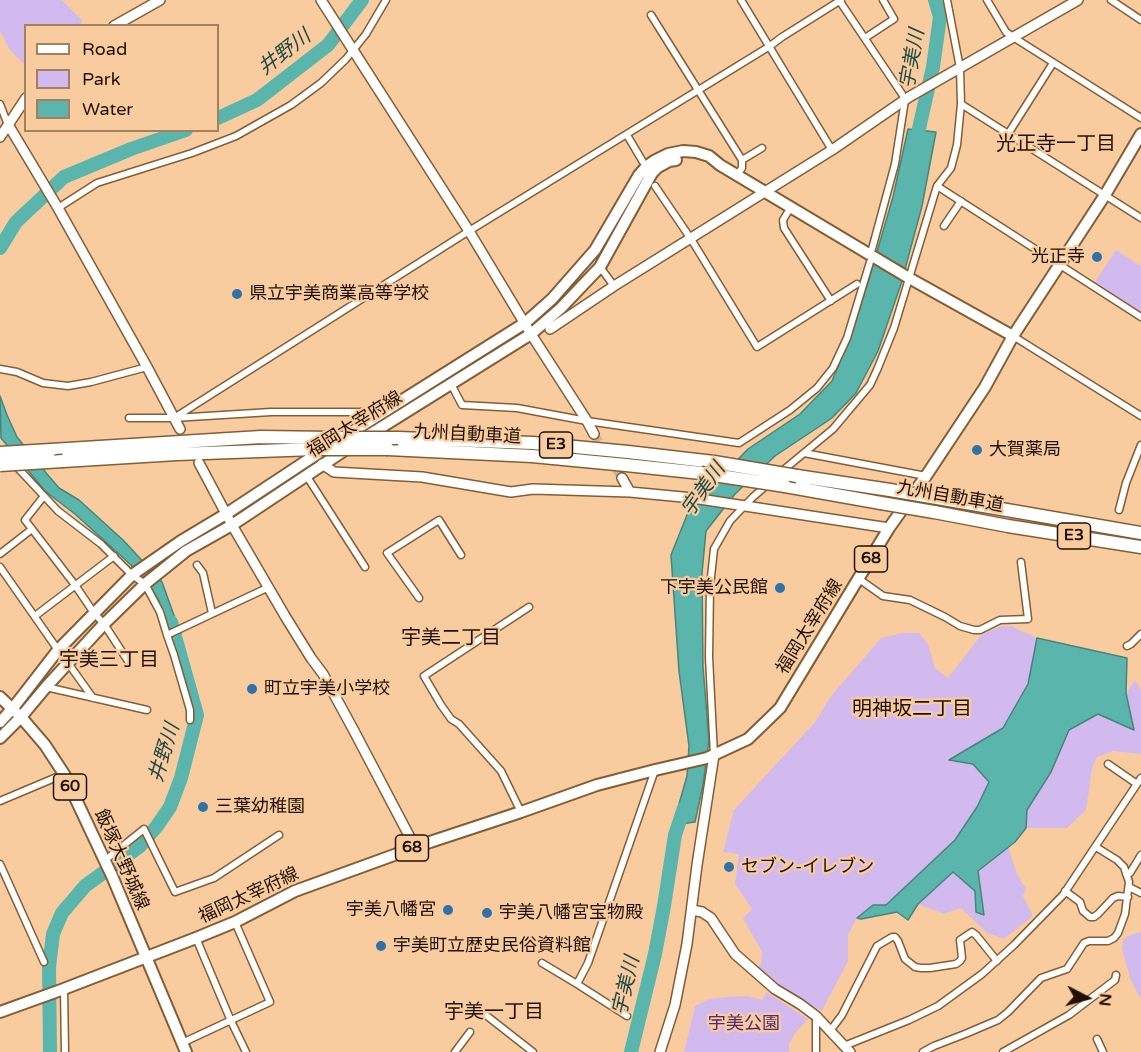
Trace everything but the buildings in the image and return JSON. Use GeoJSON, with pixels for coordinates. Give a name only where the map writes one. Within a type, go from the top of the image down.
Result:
{"type":"FeatureCollection","features":[{"type":"Feature","properties":{"kind":"highway","name":"九州自動車道"},"geometry":{"type":"LineString","coordinates":[[0,451],[261,437],[398,438],[533,443],[714,462],[1141,533]]}},
{"type":"Feature","properties":{"kind":"highway","name":"九州自動車道"},"geometry":{"type":"LineString","coordinates":[[0,465],[188,453],[315,449],[388,449],[532,456],[700,473],[1141,547]]}},
{"type":"Feature","properties":{"kind":"main road","name":"福岡太宰府線"},"geometry":{"type":"LineString","coordinates":[[0,1012],[146,958],[235,922],[295,891],[415,847],[597,785],[710,757],[748,739],[780,708],[889,528],[985,387],[1013,336],[1105,195],[1141,134]]}},
{"type":"Feature","properties":{"kind":"main road","name":"福岡太宰府線"},"geometry":{"type":"LineString","coordinates":[[0,722],[58,650],[132,575],[306,460],[525,323],[552,299],[595,250],[639,175],[654,160],[669,154],[682,151],[709,156],[720,165],[909,278],[1013,336]]}},
{"type":"Feature","properties":{"kind":"main road","name":"福岡太宰府線"},"geometry":{"type":"LineString","coordinates":[[0,738],[104,624],[146,584],[186,551],[232,525],[322,464],[531,334],[561,308],[600,267],[647,181],[658,168],[669,161],[695,158],[720,165]]}},
{"type":"Feature","properties":{"kind":"main road","name":"飯塚大野城線"},"geometry":{"type":"LineString","coordinates":[[0,697],[13,708],[45,745],[64,774],[112,876],[184,1047]]}},
{"type":"Feature","properties":{"kind":"street"},"geometry":{"type":"LineString","coordinates":[[118,24],[160,0]]}},
{"type":"Feature","properties":{"kind":"street"},"geometry":{"type":"LineString","coordinates":[[321,0],[469,231],[594,434]]}},
{"type":"Feature","properties":{"kind":"street"},"geometry":{"type":"LineString","coordinates":[[58,207],[97,183],[192,153],[236,136],[291,105],[321,83],[366,34],[386,0]]}},
{"type":"Feature","properties":{"kind":"street"},"geometry":{"type":"LineString","coordinates":[[741,0],[832,150]]}},
{"type":"Feature","properties":{"kind":"street"},"geometry":{"type":"LineString","coordinates":[[174,418],[840,0],[907,99]]}},
{"type":"Feature","properties":{"kind":"street"},"geometry":{"type":"LineString","coordinates":[[865,38],[894,20],[883,0]]}},
{"type":"Feature","properties":{"kind":"street"},"geometry":{"type":"LineString","coordinates":[[660,1052],[675,1005],[687,944],[710,757],[710,585],[714,549],[730,521],[743,505],[833,429],[870,385],[877,370],[894,328],[937,186],[951,168],[957,145],[961,104],[947,0]]}},
{"type":"Feature","properties":{"kind":"street"},"geometry":{"type":"LineString","coordinates":[[987,0],[1006,32],[1013,38],[1141,118]]}},
{"type":"Feature","properties":{"kind":"street"},"geometry":{"type":"LineString","coordinates":[[550,329],[614,286],[832,150],[907,99],[1078,0]]}},
{"type":"Feature","properties":{"kind":"street"},"geometry":{"type":"LineString","coordinates":[[1111,0],[1141,20]]}},
{"type":"Feature","properties":{"kind":"street"},"geometry":{"type":"LineString","coordinates":[[651,15],[742,160],[742,168],[737,175]]}},
{"type":"Feature","properties":{"kind":"street"},"geometry":{"type":"LineString","coordinates":[[1008,134],[1053,63]]}},
{"type":"Feature","properties":{"kind":"street"},"geometry":{"type":"LineString","coordinates":[[451,384],[462,405],[517,408],[587,421],[739,443],[790,410],[817,388],[833,368],[847,338],[871,255],[895,164],[907,99]]}},
{"type":"Feature","properties":{"kind":"street"},"geometry":{"type":"LineString","coordinates":[[0,137],[24,101]]}},
{"type":"Feature","properties":{"kind":"street"},"geometry":{"type":"LineString","coordinates":[[0,104],[9,126],[58,207],[180,429]]}},
{"type":"Feature","properties":{"kind":"street"},"geometry":{"type":"LineString","coordinates":[[961,104],[1141,218]]}},
{"type":"Feature","properties":{"kind":"street"},"geometry":{"type":"LineString","coordinates":[[627,135],[643,162]]}},
{"type":"Feature","properties":{"kind":"street"},"geometry":{"type":"LineString","coordinates":[[742,160],[762,148]]}},
{"type":"Feature","properties":{"kind":"street"},"geometry":{"type":"LineString","coordinates":[[655,186],[691,239],[757,347],[857,284]]}},
{"type":"Feature","properties":{"kind":"street"},"geometry":{"type":"LineString","coordinates":[[937,186],[1141,317]]}},
{"type":"Feature","properties":{"kind":"street"},"geometry":{"type":"LineString","coordinates":[[944,226],[961,201]]}},
{"type":"Feature","properties":{"kind":"street"},"geometry":{"type":"LineString","coordinates":[[791,207],[783,220],[784,228],[831,301]]}},
{"type":"Feature","properties":{"kind":"street"},"geometry":{"type":"LineString","coordinates":[[600,267],[614,286]]}},
{"type":"Feature","properties":{"kind":"street"},"geometry":{"type":"LineString","coordinates":[[1013,336],[1141,416]]}},
{"type":"Feature","properties":{"kind":"street"},"geometry":{"type":"LineString","coordinates":[[0,369],[17,372],[43,383],[68,386],[147,367]]}},
{"type":"Feature","properties":{"kind":"street"},"geometry":{"type":"LineString","coordinates":[[129,418],[361,411],[369,421]]}},
{"type":"Feature","properties":{"kind":"street"},"geometry":{"type":"LineString","coordinates":[[1119,510],[1126,483],[1141,445]]}},
{"type":"Feature","properties":{"kind":"street"},"geometry":{"type":"LineString","coordinates":[[0,451],[58,511],[114,556],[132,575],[146,584],[168,635],[190,710],[190,720]]}},
{"type":"Feature","properties":{"kind":"street"},"geometry":{"type":"LineString","coordinates":[[804,453],[926,476]]}},
{"type":"Feature","properties":{"kind":"street"},"geometry":{"type":"LineString","coordinates":[[200,463],[232,525],[311,658],[323,674],[415,847]]}},
{"type":"Feature","properties":{"kind":"street"},"geometry":{"type":"LineString","coordinates":[[322,464],[334,472],[422,477],[511,492],[533,489],[630,492],[693,498],[889,528]]}},
{"type":"Feature","properties":{"kind":"street"},"geometry":{"type":"LineString","coordinates":[[306,475],[365,567]]}},
{"type":"Feature","properties":{"kind":"street"},"geometry":{"type":"LineString","coordinates":[[622,478],[630,492]]}},
{"type":"Feature","properties":{"kind":"street"},"geometry":{"type":"LineString","coordinates":[[44,496],[25,520],[104,624],[128,661]]}},
{"type":"Feature","properties":{"kind":"street"},"geometry":{"type":"LineString","coordinates":[[418,598],[387,553],[439,520],[461,555]]}},
{"type":"Feature","properties":{"kind":"street"},"geometry":{"type":"LineString","coordinates":[[0,554],[32,529]]}},
{"type":"Feature","properties":{"kind":"street"},"geometry":{"type":"LineString","coordinates":[[35,616],[114,556]]}},
{"type":"Feature","properties":{"kind":"street"},"geometry":{"type":"LineString","coordinates":[[859,579],[883,596],[910,600],[960,626],[980,630],[1000,620],[1028,619],[1021,562]]}},
{"type":"Feature","properties":{"kind":"street"},"geometry":{"type":"LineString","coordinates":[[197,565],[203,573],[213,613]]}},
{"type":"Feature","properties":{"kind":"street"},"geometry":{"type":"LineString","coordinates":[[0,567],[58,650]]}},
{"type":"Feature","properties":{"kind":"street"},"geometry":{"type":"LineString","coordinates":[[168,635],[269,587]]}},
{"type":"Feature","properties":{"kind":"street"},"geometry":{"type":"LineString","coordinates":[[521,812],[501,771],[459,724],[451,719],[424,676],[529,607]]}},
{"type":"Feature","properties":{"kind":"street"},"geometry":{"type":"LineString","coordinates":[[1127,646],[1141,634]]}},
{"type":"Feature","properties":{"kind":"street"},"geometry":{"type":"LineString","coordinates":[[68,663],[93,698]]}},
{"type":"Feature","properties":{"kind":"street"},"geometry":{"type":"LineString","coordinates":[[46,687],[147,710]]}},
{"type":"Feature","properties":{"kind":"street"},"geometry":{"type":"LineString","coordinates":[[692,910],[702,912],[711,918],[735,954],[748,967],[775,989],[816,1016],[847,1049],[938,1006],[997,961],[1065,891],[1139,781],[1108,764]]}},
{"type":"Feature","properties":{"kind":"street"},"geometry":{"type":"LineString","coordinates":[[577,984],[588,963],[655,770]]}},
{"type":"Feature","properties":{"kind":"street"},"geometry":{"type":"LineString","coordinates":[[0,801],[64,774]]}},
{"type":"Feature","properties":{"kind":"street"},"geometry":{"type":"LineString","coordinates":[[105,863],[144,829],[175,892],[214,878],[279,835]]}},
{"type":"Feature","properties":{"kind":"street"},"geometry":{"type":"LineString","coordinates":[[923,1052],[998,1020],[1041,978],[1067,969],[1083,943],[1108,941],[1114,938],[1125,914],[1129,887],[1124,867],[1096,847]]}},
{"type":"Feature","properties":{"kind":"street"},"geometry":{"type":"LineString","coordinates":[[1126,874],[1130,873],[1141,855]]}},
{"type":"Feature","properties":{"kind":"street"},"geometry":{"type":"LineString","coordinates":[[0,864],[44,962]]}},
{"type":"Feature","properties":{"kind":"street"},"geometry":{"type":"LineString","coordinates":[[1129,887],[1141,893]]}},
{"type":"Feature","properties":{"kind":"street"},"geometry":{"type":"LineString","coordinates":[[1065,891],[1080,902],[1083,911],[1090,917],[1098,914],[1113,898],[1128,897]]}},
{"type":"Feature","properties":{"kind":"street"},"geometry":{"type":"LineString","coordinates":[[184,1047],[270,1002],[235,922]]}},
{"type":"Feature","properties":{"kind":"street"},"geometry":{"type":"LineString","coordinates":[[830,1031],[846,1008],[877,946],[892,937],[898,941],[905,959],[915,967],[930,968],[956,964],[962,958],[960,940],[972,932],[997,961]]}},
{"type":"Feature","properties":{"kind":"street"},"geometry":{"type":"LineString","coordinates":[[196,938],[246,1052]]}},
{"type":"Feature","properties":{"kind":"street"},"geometry":{"type":"LineString","coordinates":[[542,963],[627,1016]]}},
{"type":"Feature","properties":{"kind":"street"},"geometry":{"type":"LineString","coordinates":[[1003,1052],[1069,1015],[1115,980],[1116,975]]}},
{"type":"Feature","properties":{"kind":"street"},"geometry":{"type":"LineString","coordinates":[[63,990],[65,1052]]}},
{"type":"Feature","properties":{"kind":"street"},"geometry":{"type":"LineString","coordinates":[[487,1016],[533,1052]]}},
{"type":"Feature","properties":{"kind":"street"},"geometry":{"type":"LineString","coordinates":[[816,1016],[816,1052]]}},
{"type":"Feature","properties":{"kind":"street"},"geometry":{"type":"LineString","coordinates":[[455,1052],[470,1032]]}},
{"type":"Feature","properties":{"kind":"street"},"geometry":{"type":"LineString","coordinates":[[1097,1039],[1103,1052]]}},
{"type":"Feature","properties":{"kind":"green space"},"geometry":{"type":"Polygon","coordinates":[[[0,0],[62,0],[82,20],[81,24],[24,24],[24,64],[9,49],[0,31],[0,0]]]}},
{"type":"Feature","properties":{"kind":"green space"},"geometry":{"type":"Polygon","coordinates":[[[1116,250],[1141,266],[1141,313],[1095,282],[1116,250]]]}},
{"type":"Feature","properties":{"kind":"green space"},"geometry":{"type":"Polygon","coordinates":[[[1011,626],[1037,638],[1028,684],[1003,728],[950,760],[973,764],[989,782],[977,807],[955,840],[886,905],[873,905],[857,918],[848,935],[848,961],[822,1011],[793,995],[756,968],[761,964],[762,952],[743,918],[752,909],[735,884],[739,854],[723,852],[734,810],[816,721],[831,696],[881,638],[903,633],[919,633],[928,644],[935,668],[948,678],[981,635],[999,627],[1011,626]]]}},
{"type":"Feature","properties":{"kind":"green space"},"geometry":{"type":"Polygon","coordinates":[[[1135,680],[1141,690],[1141,754],[1113,751],[1097,757],[1092,769],[1086,810],[1067,828],[1026,828],[1027,810],[1051,772],[1069,730],[1098,714],[1134,730],[1126,693],[1135,680]]]}},
{"type":"Feature","properties":{"kind":"green space"},"geometry":{"type":"Polygon","coordinates":[[[1008,847],[1018,876],[1026,889],[1023,896],[1033,916],[1004,939],[987,933],[961,908],[944,914],[918,904],[953,872],[975,891],[976,911],[978,871],[1008,847]]]}},
{"type":"Feature","properties":{"kind":"green space"},"geometry":{"type":"Polygon","coordinates":[[[1141,932],[1141,998],[1130,978],[1122,949],[1123,939],[1141,932]]]}},
{"type":"Feature","properties":{"kind":"green space","name":"宇美公園"},"geometry":{"type":"Polygon","coordinates":[[[766,992],[808,1019],[789,1044],[789,1052],[684,1052],[695,1006],[709,999],[726,997],[747,996],[763,1000],[766,992]]]}},
{"type":"Feature","properties":{"kind":"water"},"geometry":{"type":"Polygon","coordinates":[[[908,129],[936,132],[922,206],[901,284],[878,351],[856,393],[832,418],[775,456],[735,494],[706,531],[702,573],[703,667],[709,740],[695,822],[673,825],[687,776],[689,746],[679,671],[671,555],[687,515],[710,488],[748,449],[800,414],[832,381],[853,330],[869,279],[893,197],[908,129]]]}},
{"type":"Feature","properties":{"kind":"water"},"geometry":{"type":"Polygon","coordinates":[[[0,396],[17,437],[59,488],[79,500],[123,540],[162,582],[181,635],[173,643],[159,601],[152,589],[131,565],[75,514],[45,491],[1,438],[0,396]]]}},
{"type":"Feature","properties":{"kind":"water"},"geometry":{"type":"Polygon","coordinates":[[[1037,638],[1127,658],[1126,693],[1134,730],[1098,714],[1069,730],[1051,772],[1027,810],[1026,828],[1015,842],[978,871],[984,915],[976,912],[975,891],[953,872],[918,904],[908,920],[897,912],[857,918],[873,905],[886,905],[955,840],[977,807],[989,782],[973,764],[949,760],[1003,728],[1028,684],[1037,638]]]}},
{"type":"Feature","properties":{"kind":"waterway","name":"井野川"},"geometry":{"type":"LineString","coordinates":[[219,118],[257,100],[328,45],[362,0]]}},
{"type":"Feature","properties":{"kind":"waterway","name":"宇美川"},"geometry":{"type":"LineString","coordinates":[[915,146],[933,67],[940,17],[935,0]]}},
{"type":"Feature","properties":{"kind":"waterway","name":"井野川"},"geometry":{"type":"LineString","coordinates":[[0,248],[16,222],[64,177],[131,149],[180,132]]}},
{"type":"Feature","properties":{"kind":"waterway","name":"井野川"},"geometry":{"type":"LineString","coordinates":[[50,1052],[49,967],[53,934],[62,913],[85,886],[140,846],[170,807],[181,778],[197,715],[171,622]]}},
{"type":"Feature","properties":{"kind":"waterway","name":"宇美川"},"geometry":{"type":"LineString","coordinates":[[631,1052],[655,954],[675,835],[684,808]]}},
{"type":"Feature","properties":{"kind":"tunnel"},"geometry":{"type":"LineString","coordinates":[[594,434],[622,478]]}},
{"type":"Feature","properties":{"kind":"place","name":"光正寺"},"geometry":{"type":"Point","coordinates":[1097,257]}},
{"type":"Feature","properties":{"kind":"place","name":"県立宇美商業高等学校"},"geometry":{"type":"Point","coordinates":[237,294]}},
{"type":"Feature","properties":{"kind":"place","name":"大賀薬局"},"geometry":{"type":"Point","coordinates":[977,450]}},
{"type":"Feature","properties":{"kind":"place","name":"下宇美公民館"},"geometry":{"type":"Point","coordinates":[780,588]}},
{"type":"Feature","properties":{"kind":"place","name":"町立宇美小学校"},"geometry":{"type":"Point","coordinates":[252,689]}},
{"type":"Feature","properties":{"kind":"place","name":"三葉幼稚園"},"geometry":{"type":"Point","coordinates":[203,807]}},
{"type":"Feature","properties":{"kind":"place","name":"セブン-イレブン"},"geometry":{"type":"Point","coordinates":[729,867]}},
{"type":"Feature","properties":{"kind":"place","name":"宇美八幡宮"},"geometry":{"type":"Point","coordinates":[448,910]}},
{"type":"Feature","properties":{"kind":"place","name":"宇美八幡宮宝物殿"},"geometry":{"type":"Point","coordinates":[487,913]}},
{"type":"Feature","properties":{"kind":"place","name":"宇美町立歴史民俗資料館"},"geometry":{"type":"Point","coordinates":[381,946]}},
{"type":"Feature","properties":{"kind":"district","name":"光正寺一丁目"},"geometry":{"type":"Point","coordinates":[1056,145]}},
{"type":"Feature","properties":{"kind":"district","name":"宇美二丁目"},"geometry":{"type":"Point","coordinates":[451,639]}},
{"type":"Feature","properties":{"kind":"district","name":"宇美三丁目"},"geometry":{"type":"Point","coordinates":[109,661]}},
{"type":"Feature","properties":{"kind":"district","name":"明神坂二丁目"},"geometry":{"type":"Point","coordinates":[912,710]}},
{"type":"Feature","properties":{"kind":"district","name":"宇美一丁目"},"geometry":{"type":"Point","coordinates":[494,1013]}}]}
